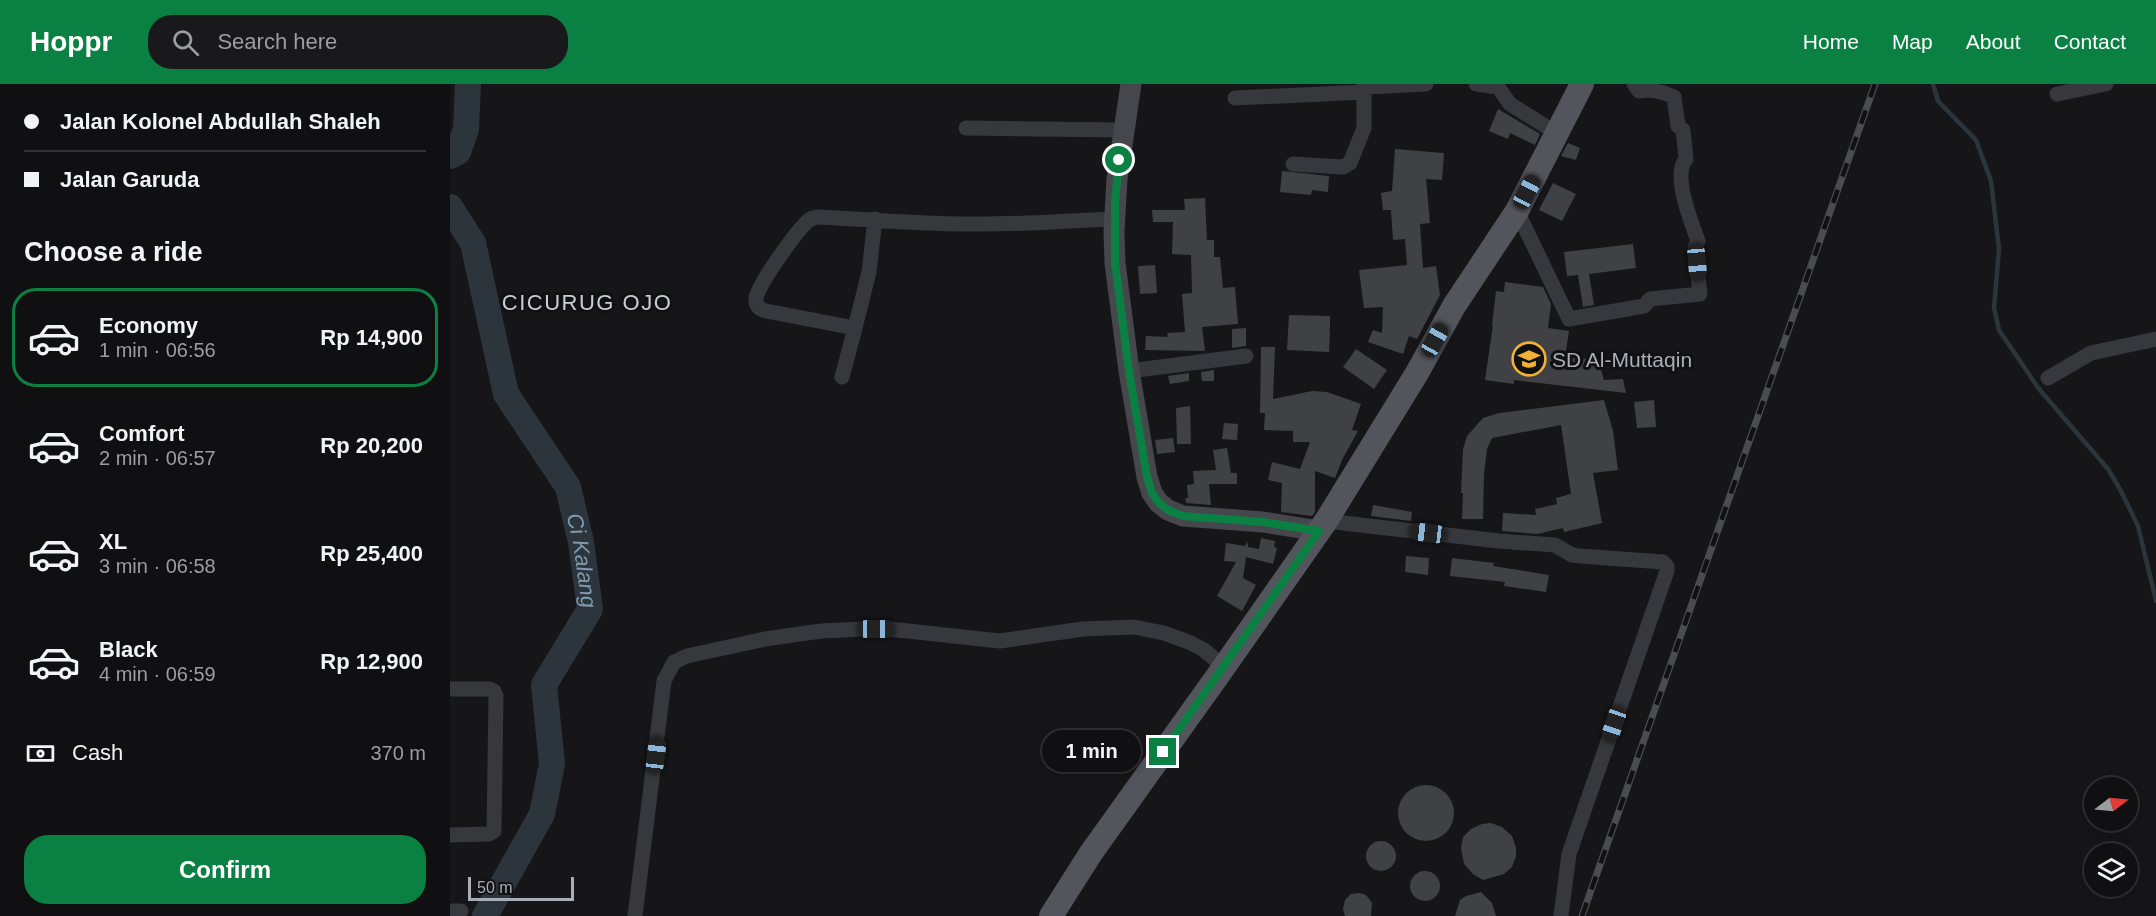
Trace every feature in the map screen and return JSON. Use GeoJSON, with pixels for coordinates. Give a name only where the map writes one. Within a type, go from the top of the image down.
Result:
{"type":"FeatureCollection","features":[{"type":"Feature","properties":{"kind":"main road"},"geometry":{"type":"LineString","coordinates":[[1131,84],[1123,130],[1114,219],[1115,263],[1129,371],[1149,484],[1156,499],[1164,507],[1173,513],[1192,518],[1322,526]]}},
{"type":"Feature","properties":{"kind":"main road"},"geometry":{"type":"LineString","coordinates":[[1051,916],[1111,824],[1322,526],[1417,373],[1454,306],[1517,211],[1582,84]]}},
{"type":"Feature","properties":{"kind":"street"},"geometry":{"type":"LineString","coordinates":[[1235,98],[1426,84]]}},
{"type":"Feature","properties":{"kind":"street"},"geometry":{"type":"LineString","coordinates":[[1476,84],[1498,87],[1510,104],[1558,134]]}},
{"type":"Feature","properties":{"kind":"street"},"geometry":{"type":"LineString","coordinates":[[1517,211],[1569,319],[1644,306],[1650,299],[1700,294],[1695,247],[1698,241],[1690,220],[1681,178],[1682,164],[1686,159],[1683,130],[1678,126],[1674,98],[1664,92],[1639,91],[1634,84]]}},
{"type":"Feature","properties":{"kind":"street"},"geometry":{"type":"LineString","coordinates":[[2057,94],[2106,84]]}},
{"type":"Feature","properties":{"kind":"street"},"geometry":{"type":"LineString","coordinates":[[1293,164],[1342,167],[1348,165],[1354,157],[1364,128],[1365,88]]}},
{"type":"Feature","properties":{"kind":"street"},"geometry":{"type":"LineString","coordinates":[[966,128],[1123,130]]}},
{"type":"Feature","properties":{"kind":"street"},"geometry":{"type":"LineString","coordinates":[[855,328],[758,308],[756,296],[777,261],[810,219],[817,217],[875,219],[973,225],[1114,219]]}},
{"type":"Feature","properties":{"kind":"street"},"geometry":{"type":"LineString","coordinates":[[842,377],[869,272],[875,219]]}},
{"type":"Feature","properties":{"kind":"street"},"geometry":{"type":"LineString","coordinates":[[2048,378],[2086,355],[2156,339]]}},
{"type":"Feature","properties":{"kind":"street"},"geometry":{"type":"LineString","coordinates":[[1129,371],[1246,356]]}},
{"type":"Feature","properties":{"kind":"street"},"geometry":{"type":"LineString","coordinates":[[1322,526],[1555,545],[1576,556],[1663,562],[1667,566],[1569,854],[1561,916]]}},
{"type":"Feature","properties":{"kind":"street"},"geometry":{"type":"LineString","coordinates":[[635,916],[664,681],[680,659],[755,641],[821,631],[889,629],[1000,641],[1083,629],[1134,627],[1164,633],[1191,643],[1204,650],[1224,667]]}},
{"type":"Feature","properties":{"kind":"street"},"geometry":{"type":"LineString","coordinates":[[450,689],[489,688],[496,696],[494,831],[489,834],[450,835]]}},
{"type":"Feature","properties":{"kind":"building"},"geometry":{"type":"Polygon","coordinates":[[[1498,109],[1540,134],[1535,145],[1510,133],[1508,139],[1489,131],[1498,109]]]}},
{"type":"Feature","properties":{"kind":"building"},"geometry":{"type":"Polygon","coordinates":[[[1568,143],[1580,148],[1576,160],[1561,156],[1568,143]]]}},
{"type":"Feature","properties":{"kind":"building"},"geometry":{"type":"Polygon","coordinates":[[[1395,149],[1444,153],[1442,180],[1426,179],[1430,223],[1420,224],[1423,268],[1436,266],[1440,295],[1417,339],[1409,336],[1403,354],[1368,342],[1373,330],[1382,333],[1383,307],[1364,308],[1359,270],[1407,265],[1405,239],[1393,240],[1391,210],[1383,210],[1381,193],[1392,191],[1395,149]]]}},
{"type":"Feature","properties":{"kind":"building"},"geometry":{"type":"Polygon","coordinates":[[[1282,171],[1329,176],[1328,192],[1312,190],[1311,195],[1280,192],[1282,171]]]}},
{"type":"Feature","properties":{"kind":"building"},"geometry":{"type":"Polygon","coordinates":[[[1553,183],[1576,194],[1562,221],[1539,210],[1553,183]]]}},
{"type":"Feature","properties":{"kind":"building"},"geometry":{"type":"Polygon","coordinates":[[[1205,198],[1207,240],[1214,240],[1214,257],[1220,257],[1223,288],[1235,287],[1238,324],[1202,327],[1205,351],[1145,350],[1146,336],[1168,337],[1167,333],[1185,332],[1182,294],[1192,293],[1191,255],[1172,254],[1173,222],[1153,222],[1152,210],[1185,210],[1184,199],[1205,198]]]}},
{"type":"Feature","properties":{"kind":"building"},"geometry":{"type":"Polygon","coordinates":[[[1633,244],[1636,268],[1589,274],[1594,305],[1583,307],[1578,275],[1567,276],[1564,252],[1633,244]]]}},
{"type":"Feature","properties":{"kind":"building"},"geometry":{"type":"Polygon","coordinates":[[[1155,265],[1157,293],[1140,294],[1138,266],[1155,265]]]}},
{"type":"Feature","properties":{"kind":"building"},"geometry":{"type":"Polygon","coordinates":[[[1505,282],[1543,287],[1551,304],[1548,328],[1569,331],[1565,357],[1584,359],[1597,355],[1604,380],[1623,379],[1626,393],[1514,380],[1514,384],[1485,380],[1496,291],[1504,292],[1505,282]]]}},
{"type":"Feature","properties":{"kind":"building"},"geometry":{"type":"Polygon","coordinates":[[[1289,315],[1330,316],[1330,329],[1327,329],[1330,330],[1329,352],[1287,350],[1289,315]]]}},
{"type":"Feature","properties":{"kind":"building"},"geometry":{"type":"Polygon","coordinates":[[[1246,328],[1246,346],[1232,348],[1232,329],[1246,328]]]}},
{"type":"Feature","properties":{"kind":"building"},"geometry":{"type":"Polygon","coordinates":[[[1261,347],[1275,347],[1273,399],[1312,391],[1327,392],[1361,404],[1352,430],[1358,431],[1335,478],[1315,471],[1315,512],[1312,516],[1281,512],[1282,483],[1268,480],[1272,462],[1300,469],[1310,442],[1293,442],[1293,431],[1264,430],[1265,413],[1260,413],[1261,347]]]}},
{"type":"Feature","properties":{"kind":"building"},"geometry":{"type":"Polygon","coordinates":[[[1356,349],[1387,370],[1374,389],[1343,367],[1356,349]]]}},
{"type":"Feature","properties":{"kind":"building"},"geometry":{"type":"Polygon","coordinates":[[[1214,370],[1214,381],[1202,381],[1201,372],[1214,370]]]}},
{"type":"Feature","properties":{"kind":"building"},"geometry":{"type":"Polygon","coordinates":[[[1189,373],[1189,381],[1170,384],[1168,376],[1189,373]]]}},
{"type":"Feature","properties":{"kind":"building"},"geometry":{"type":"Polygon","coordinates":[[[1604,400],[1613,431],[1618,470],[1593,473],[1602,523],[1564,532],[1563,528],[1537,534],[1502,531],[1503,513],[1536,515],[1535,509],[1557,504],[1556,498],[1571,494],[1561,425],[1492,438],[1487,449],[1484,474],[1483,519],[1462,519],[1463,449],[1467,436],[1483,418],[1499,413],[1604,400]]]}},
{"type":"Feature","properties":{"kind":"building"},"geometry":{"type":"Polygon","coordinates":[[[1654,400],[1656,427],[1637,428],[1634,402],[1654,400]]]}},
{"type":"Feature","properties":{"kind":"building"},"geometry":{"type":"Polygon","coordinates":[[[1190,406],[1191,444],[1177,444],[1176,408],[1190,406]]]}},
{"type":"Feature","properties":{"kind":"building"},"geometry":{"type":"Polygon","coordinates":[[[1224,423],[1238,424],[1237,440],[1222,439],[1224,423]]]}},
{"type":"Feature","properties":{"kind":"building"},"geometry":{"type":"Polygon","coordinates":[[[1173,438],[1175,452],[1157,454],[1155,440],[1173,438]]]}},
{"type":"Feature","properties":{"kind":"building"},"geometry":{"type":"Polygon","coordinates":[[[1227,448],[1231,473],[1237,473],[1237,484],[1209,484],[1211,505],[1186,503],[1187,485],[1194,484],[1193,471],[1216,470],[1213,450],[1227,448]]]}},
{"type":"Feature","properties":{"kind":"building"},"geometry":{"type":"Polygon","coordinates":[[[1373,505],[1412,512],[1411,521],[1371,516],[1373,505]]]}},
{"type":"Feature","properties":{"kind":"building"},"geometry":{"type":"Polygon","coordinates":[[[1261,538],[1275,541],[1274,547],[1277,548],[1273,564],[1246,557],[1243,578],[1256,585],[1242,611],[1217,596],[1236,562],[1224,561],[1226,543],[1245,546],[1247,541],[1248,547],[1259,549],[1261,538]]]}},
{"type":"Feature","properties":{"kind":"building"},"geometry":{"type":"Polygon","coordinates":[[[1406,556],[1429,558],[1428,575],[1405,572],[1406,556]]]}},
{"type":"Feature","properties":{"kind":"building"},"geometry":{"type":"Polygon","coordinates":[[[1452,558],[1494,563],[1493,566],[1549,575],[1546,592],[1504,586],[1505,582],[1450,576],[1452,558]]]}},
{"type":"Feature","properties":{"kind":"building"},"geometry":{"type":"Polygon","coordinates":[[[1426,785],[1437,787],[1446,793],[1452,802],[1454,813],[1452,824],[1446,833],[1437,839],[1426,841],[1415,839],[1406,833],[1400,824],[1398,813],[1400,802],[1406,793],[1415,787],[1426,785]]]}},
{"type":"Feature","properties":{"kind":"building"},"geometry":{"type":"Polygon","coordinates":[[[1491,823],[1502,827],[1512,836],[1516,856],[1512,867],[1504,874],[1483,880],[1473,874],[1464,864],[1461,848],[1463,837],[1471,829],[1491,823]]]}},
{"type":"Feature","properties":{"kind":"building"},"geometry":{"type":"Polygon","coordinates":[[[1381,841],[1392,845],[1396,856],[1392,867],[1381,871],[1370,867],[1366,856],[1370,845],[1381,841]]]}},
{"type":"Feature","properties":{"kind":"building"},"geometry":{"type":"Polygon","coordinates":[[[1425,871],[1435,876],[1440,886],[1435,896],[1425,901],[1415,896],[1410,886],[1415,876],[1425,871]]]}},
{"type":"Feature","properties":{"kind":"building"},"geometry":{"type":"Polygon","coordinates":[[[1481,892],[1492,903],[1496,916],[1455,916],[1460,900],[1481,892]]]}},
{"type":"Feature","properties":{"kind":"building"},"geometry":{"type":"Polygon","coordinates":[[[1351,894],[1366,895],[1372,903],[1371,916],[1345,916],[1343,909],[1345,900],[1351,894]]]}},
{"type":"Feature","properties":{"kind":"waterway","name":"Ci Kalang"},"geometry":{"type":"LineString","coordinates":[[450,156],[458,152],[466,129],[468,84]]}},
{"type":"Feature","properties":{"kind":"waterway"},"geometry":{"type":"LineString","coordinates":[[1933,84],[1938,101],[1976,140],[1991,181],[1999,249],[1994,308],[1999,330],[2039,389],[2108,469],[2121,491],[2138,526],[2156,601]]}},
{"type":"Feature","properties":{"kind":"waterway","name":"Ci Kalang"},"geometry":{"type":"LineString","coordinates":[[450,207],[473,243],[506,394],[568,487],[581,542],[590,609],[544,685],[552,764],[542,814],[485,916]]}},
{"type":"Feature","properties":{"kind":"railway"},"geometry":{"type":"LineString","coordinates":[[1582,916],[1875,84]]}},
{"type":"Feature","properties":{"kind":"place","name":"SD Al-Muttaqin"},"geometry":{"type":"Point","coordinates":[1529,359]}},
{"type":"Feature","properties":{"kind":"district","name":"CICURUG OJO"},"geometry":{"type":"Point","coordinates":[587,302]}},
{"type":"Feature","properties":{"kind":"route"},"geometry":{"type":"LineString","coordinates":[[1119,160],[1115,203],[1115,263],[1129,371],[1147,477],[1152,493],[1168,510],[1183,516],[1263,522],[1319,531],[1163,752]]}}]}
